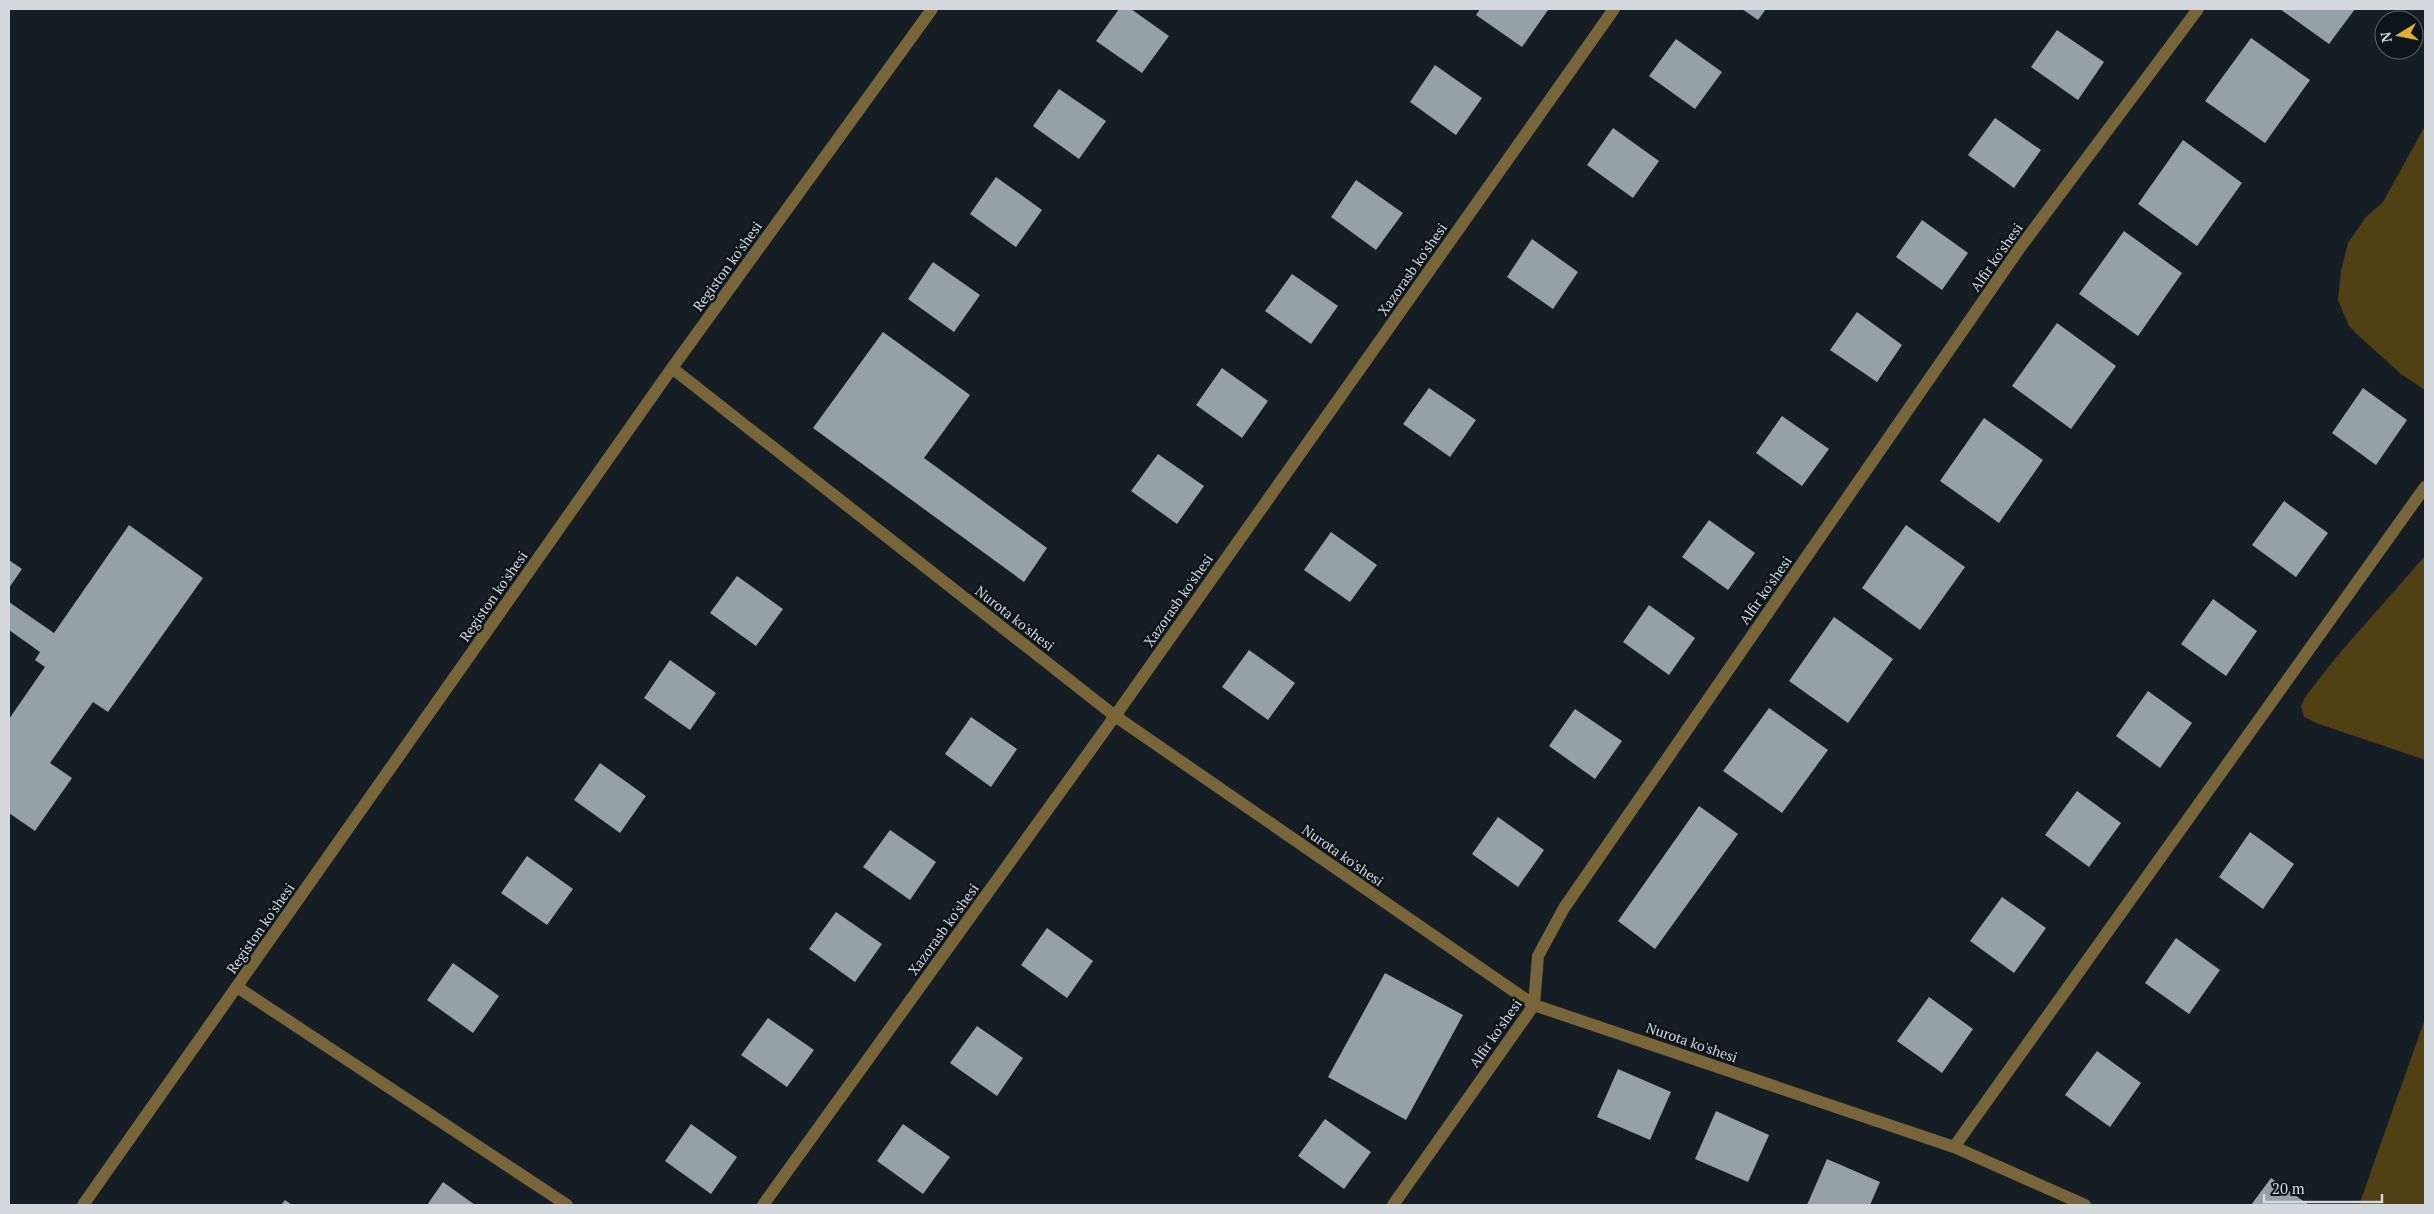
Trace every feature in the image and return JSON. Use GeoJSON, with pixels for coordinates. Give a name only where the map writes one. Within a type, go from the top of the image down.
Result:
{"type":"FeatureCollection","features":[{"type":"Feature","properties":{"kind":"street","name":"Registon ko'shesi"},"geometry":{"type":"LineString","coordinates":[[83,1205],[672,368],[932,9]]}},
{"type":"Feature","properties":{"kind":"street","name":"Xazorasb ko'shesi"},"geometry":{"type":"LineString","coordinates":[[764,1205],[1115,716],[1614,9]]}},
{"type":"Feature","properties":{"kind":"street","name":"Alfir ko'shesi"},"geometry":{"type":"LineString","coordinates":[[1393,1205],[1534,1005],[1538,956],[1564,908],[2019,249],[2198,9]]}},
{"type":"Feature","properties":{"kind":"street","name":"Nurota ko'shesi"},"geometry":{"type":"LineString","coordinates":[[672,368],[1115,716],[1534,1005],[1954,1146],[2085,1205]]}},
{"type":"Feature","properties":{"kind":"street"},"geometry":{"type":"LineString","coordinates":[[1954,1146],[2425,487]]}},
{"type":"Feature","properties":{"kind":"street"},"geometry":{"type":"LineString","coordinates":[[237,987],[567,1205]]}},
{"type":"Feature","properties":{"kind":"shaded area"},"geometry":{"type":"Polygon","coordinates":[[[2425,126],[2425,390],[2401,374],[2349,326],[2338,300],[2341,271],[2348,243],[2366,217],[2383,202],[2425,126]]]}},
{"type":"Feature","properties":{"kind":"shaded area"},"geometry":{"type":"Polygon","coordinates":[[[2425,556],[2425,760],[2319,724],[2304,717],[2301,706],[2305,697],[2338,655],[2425,556]]]}},
{"type":"Feature","properties":{"kind":"shaded area"},"geometry":{"type":"Polygon","coordinates":[[[2425,1019],[2425,1205],[2359,1205],[2425,1019]]]}},
{"type":"Feature","properties":{"kind":"building"},"geometry":{"type":"Polygon","coordinates":[[[1119,9],[1131,9],[1169,36],[1142,73],[1096,41],[1119,9]]]}},
{"type":"Feature","properties":{"kind":"building"},"geometry":{"type":"Polygon","coordinates":[[[1480,9],[1548,10],[1522,47],[1476,15],[1480,9]]]}},
{"type":"Feature","properties":{"kind":"building"},"geometry":{"type":"Polygon","coordinates":[[[1742,9],[1766,9],[1758,20],[1742,9]]]}},
{"type":"Feature","properties":{"kind":"building"},"geometry":{"type":"Polygon","coordinates":[[[2280,9],[2355,9],[2329,44],[2280,9]]]}},
{"type":"Feature","properties":{"kind":"building"},"geometry":{"type":"Polygon","coordinates":[[[2057,30],[2104,62],[2078,100],[2031,67],[2057,30]]]}},
{"type":"Feature","properties":{"kind":"building"},"geometry":{"type":"Polygon","coordinates":[[[2251,38],[2310,80],[2265,143],[2205,101],[2251,38]]]}},
{"type":"Feature","properties":{"kind":"building"},"geometry":{"type":"Polygon","coordinates":[[[1676,39],[1722,72],[1695,109],[1649,76],[1676,39]]]}},
{"type":"Feature","properties":{"kind":"building"},"geometry":{"type":"Polygon","coordinates":[[[1435,65],[1482,98],[1456,135],[1410,102],[1435,65]]]}},
{"type":"Feature","properties":{"kind":"building"},"geometry":{"type":"Polygon","coordinates":[[[1059,89],[1106,121],[1079,159],[1033,126],[1059,89]]]}},
{"type":"Feature","properties":{"kind":"building"},"geometry":{"type":"Polygon","coordinates":[[[1995,118],[2041,150],[2014,188],[1968,155],[1995,118]]]}},
{"type":"Feature","properties":{"kind":"building"},"geometry":{"type":"Polygon","coordinates":[[[1613,128],[1659,161],[1633,198],[1587,165],[1613,128]]]}},
{"type":"Feature","properties":{"kind":"building"},"geometry":{"type":"Polygon","coordinates":[[[2183,140],[2242,183],[2197,246],[2138,204],[2183,140]]]}},
{"type":"Feature","properties":{"kind":"building"},"geometry":{"type":"Polygon","coordinates":[[[996,177],[1042,210],[1016,247],[970,214],[996,177]]]}},
{"type":"Feature","properties":{"kind":"building"},"geometry":{"type":"Polygon","coordinates":[[[1356,180],[1403,213],[1376,250],[1331,217],[1356,180]]]}},
{"type":"Feature","properties":{"kind":"building"},"geometry":{"type":"Polygon","coordinates":[[[1922,220],[1968,253],[1942,290],[1896,257],[1922,220]]]}},
{"type":"Feature","properties":{"kind":"building"},"geometry":{"type":"Polygon","coordinates":[[[2124,231],[2182,273],[2138,336],[2079,294],[2124,231]]]}},
{"type":"Feature","properties":{"kind":"building"},"geometry":{"type":"Polygon","coordinates":[[[1532,239],[1578,272],[1553,309],[1507,277],[1532,239]]]}},
{"type":"Feature","properties":{"kind":"building"},"geometry":{"type":"Polygon","coordinates":[[[933,262],[980,295],[954,332],[908,299],[933,262]]]}},
{"type":"Feature","properties":{"kind":"building"},"geometry":{"type":"Polygon","coordinates":[[[1292,274],[1338,306],[1311,344],[1265,311],[1292,274]]]}},
{"type":"Feature","properties":{"kind":"building"},"geometry":{"type":"Polygon","coordinates":[[[1857,312],[1902,345],[1877,382],[1830,350],[1857,312]]]}},
{"type":"Feature","properties":{"kind":"building"},"geometry":{"type":"Polygon","coordinates":[[[2057,323],[2116,366],[2071,429],[2012,386],[2057,323]]]}},
{"type":"Feature","properties":{"kind":"building"},"geometry":{"type":"Polygon","coordinates":[[[883,332],[970,395],[924,458],[1047,548],[1024,582],[813,428],[883,332]]]}},
{"type":"Feature","properties":{"kind":"building"},"geometry":{"type":"Polygon","coordinates":[[[1222,368],[1268,401],[1242,438],[1196,405],[1222,368]]]}},
{"type":"Feature","properties":{"kind":"building"},"geometry":{"type":"Polygon","coordinates":[[[1429,388],[1476,420],[1450,457],[1403,424],[1429,388]]]}},
{"type":"Feature","properties":{"kind":"building"},"geometry":{"type":"Polygon","coordinates":[[[2363,388],[2407,420],[2376,465],[2332,433],[2363,388]]]}},
{"type":"Feature","properties":{"kind":"building"},"geometry":{"type":"Polygon","coordinates":[[[1782,416],[1829,449],[1802,486],[1756,453],[1782,416]]]}},
{"type":"Feature","properties":{"kind":"building"},"geometry":{"type":"Polygon","coordinates":[[[1984,418],[2043,460],[1999,523],[1940,481],[1984,418]]]}},
{"type":"Feature","properties":{"kind":"building"},"geometry":{"type":"Polygon","coordinates":[[[1158,454],[1204,486],[1177,524],[1131,491],[1158,454]]]}},
{"type":"Feature","properties":{"kind":"building"},"geometry":{"type":"Polygon","coordinates":[[[2284,501],[2328,533],[2296,577],[2252,545],[2284,501]]]}},
{"type":"Feature","properties":{"kind":"building"},"geometry":{"type":"Polygon","coordinates":[[[1709,520],[1755,553],[1728,590],[1682,557],[1709,520]]]}},
{"type":"Feature","properties":{"kind":"building"},"geometry":{"type":"Polygon","coordinates":[[[129,525],[203,578],[108,712],[93,702],[50,763],[72,778],[35,831],[9,813],[9,719],[45,667],[35,660],[40,652],[9,630],[9,602],[54,633],[129,525]]]}},
{"type":"Feature","properties":{"kind":"building"},"geometry":{"type":"Polygon","coordinates":[[[1906,525],[1965,567],[1920,630],[1862,588],[1906,525]]]}},
{"type":"Feature","properties":{"kind":"building"},"geometry":{"type":"Polygon","coordinates":[[[1331,532],[1377,565],[1350,602],[1304,570],[1331,532]]]}},
{"type":"Feature","properties":{"kind":"building"},"geometry":{"type":"Polygon","coordinates":[[[9,560],[22,569],[9,588],[9,560]]]}},
{"type":"Feature","properties":{"kind":"building"},"geometry":{"type":"Polygon","coordinates":[[[737,576],[783,609],[756,646],[710,613],[737,576]]]}},
{"type":"Feature","properties":{"kind":"building"},"geometry":{"type":"Polygon","coordinates":[[[2213,599],[2257,631],[2226,676],[2181,644],[2213,599]]]}},
{"type":"Feature","properties":{"kind":"building"},"geometry":{"type":"Polygon","coordinates":[[[1649,605],[1695,638],[1669,675],[1623,642],[1649,605]]]}},
{"type":"Feature","properties":{"kind":"building"},"geometry":{"type":"Polygon","coordinates":[[[1834,617],[1893,659],[1848,723],[1789,681],[1834,617]]]}},
{"type":"Feature","properties":{"kind":"building"},"geometry":{"type":"Polygon","coordinates":[[[1249,650],[1295,683],[1268,720],[1222,687],[1249,650]]]}},
{"type":"Feature","properties":{"kind":"building"},"geometry":{"type":"Polygon","coordinates":[[[670,660],[716,693],[690,730],[644,698],[670,660]]]}},
{"type":"Feature","properties":{"kind":"building"},"geometry":{"type":"Polygon","coordinates":[[[2148,691],[2192,723],[2160,768],[2116,736],[2148,691]]]}},
{"type":"Feature","properties":{"kind":"building"},"geometry":{"type":"Polygon","coordinates":[[[1769,708],[1828,750],[1782,813],[1723,771],[1769,708]]]}},
{"type":"Feature","properties":{"kind":"building"},"geometry":{"type":"Polygon","coordinates":[[[1575,709],[1622,741],[1595,779],[1549,746],[1575,709]]]}},
{"type":"Feature","properties":{"kind":"building"},"geometry":{"type":"Polygon","coordinates":[[[971,717],[1017,749],[991,787],[945,754],[971,717]]]}},
{"type":"Feature","properties":{"kind":"building"},"geometry":{"type":"Polygon","coordinates":[[[600,763],[646,796],[620,833],[574,800],[600,763]]]}},
{"type":"Feature","properties":{"kind":"building"},"geometry":{"type":"Polygon","coordinates":[[[2077,791],[2121,823],[2089,867],[2045,835],[2077,791]]]}},
{"type":"Feature","properties":{"kind":"building"},"geometry":{"type":"Polygon","coordinates":[[[1699,806],[1738,834],[1655,949],[1618,921],[1699,806]]]}},
{"type":"Feature","properties":{"kind":"building"},"geometry":{"type":"Polygon","coordinates":[[[1498,817],[1544,850],[1518,887],[1472,854],[1498,817]]]}},
{"type":"Feature","properties":{"kind":"building"},"geometry":{"type":"Polygon","coordinates":[[[890,830],[936,862],[910,900],[863,867],[890,830]]]}},
{"type":"Feature","properties":{"kind":"building"},"geometry":{"type":"Polygon","coordinates":[[[2250,832],[2294,864],[2263,909],[2219,877],[2250,832]]]}},
{"type":"Feature","properties":{"kind":"building"},"geometry":{"type":"Polygon","coordinates":[[[527,856],[573,889],[547,925],[501,893],[527,856]]]}},
{"type":"Feature","properties":{"kind":"building"},"geometry":{"type":"Polygon","coordinates":[[[2002,897],[2046,928],[2014,973],[1970,941],[2002,897]]]}},
{"type":"Feature","properties":{"kind":"building"},"geometry":{"type":"Polygon","coordinates":[[[836,912],[882,944],[855,982],[809,949],[836,912]]]}},
{"type":"Feature","properties":{"kind":"building"},"geometry":{"type":"Polygon","coordinates":[[[1047,928],[1093,961],[1067,998],[1021,965],[1047,928]]]}},
{"type":"Feature","properties":{"kind":"building"},"geometry":{"type":"Polygon","coordinates":[[[2176,938],[2220,970],[2189,1014],[2145,983],[2176,938]]]}},
{"type":"Feature","properties":{"kind":"building"},"geometry":{"type":"Polygon","coordinates":[[[453,963],[499,996],[473,1033],[427,1000],[453,963]]]}},
{"type":"Feature","properties":{"kind":"building"},"geometry":{"type":"Polygon","coordinates":[[[1385,973],[1463,1015],[1406,1120],[1328,1077],[1385,973]]]}},
{"type":"Feature","properties":{"kind":"building"},"geometry":{"type":"Polygon","coordinates":[[[1929,997],[1973,1029],[1942,1073],[1897,1041],[1929,997]]]}},
{"type":"Feature","properties":{"kind":"building"},"geometry":{"type":"Polygon","coordinates":[[[768,1018],[814,1050],[787,1087],[741,1055],[768,1018]]]}},
{"type":"Feature","properties":{"kind":"building"},"geometry":{"type":"Polygon","coordinates":[[[977,1026],[1023,1058],[997,1096],[950,1063],[977,1026]]]}},
{"type":"Feature","properties":{"kind":"building"},"geometry":{"type":"Polygon","coordinates":[[[2097,1051],[2141,1083],[2110,1127],[2065,1095],[2097,1051]]]}},
{"type":"Feature","properties":{"kind":"building"},"geometry":{"type":"Polygon","coordinates":[[[1618,1069],[1671,1092],[1650,1140],[1597,1117],[1618,1069]]]}},
{"type":"Feature","properties":{"kind":"building"},"geometry":{"type":"Polygon","coordinates":[[[1716,1111],[1769,1135],[1748,1182],[1695,1159],[1716,1111]]]}},
{"type":"Feature","properties":{"kind":"building"},"geometry":{"type":"Polygon","coordinates":[[[1325,1119],[1371,1152],[1344,1189],[1298,1156],[1325,1119]]]}},
{"type":"Feature","properties":{"kind":"building"},"geometry":{"type":"Polygon","coordinates":[[[691,1124],[737,1157],[711,1194],[665,1161],[691,1124]]]}},
{"type":"Feature","properties":{"kind":"building"},"geometry":{"type":"Polygon","coordinates":[[[903,1124],[950,1157],[923,1194],[877,1161],[903,1124]]]}},
{"type":"Feature","properties":{"kind":"building"},"geometry":{"type":"Polygon","coordinates":[[[1827,1159],[1880,1182],[1870,1205],[1807,1205],[1827,1159]]]}},
{"type":"Feature","properties":{"kind":"building"},"geometry":{"type":"Polygon","coordinates":[[[2271,1178],[2309,1205],[2251,1205],[2271,1178]]]}},
{"type":"Feature","properties":{"kind":"building"},"geometry":{"type":"Polygon","coordinates":[[[443,1182],[475,1205],[427,1205],[443,1182]]]}},
{"type":"Feature","properties":{"kind":"building"},"geometry":{"type":"Polygon","coordinates":[[[285,1200],[292,1205],[281,1205],[285,1200]]]}}]}
